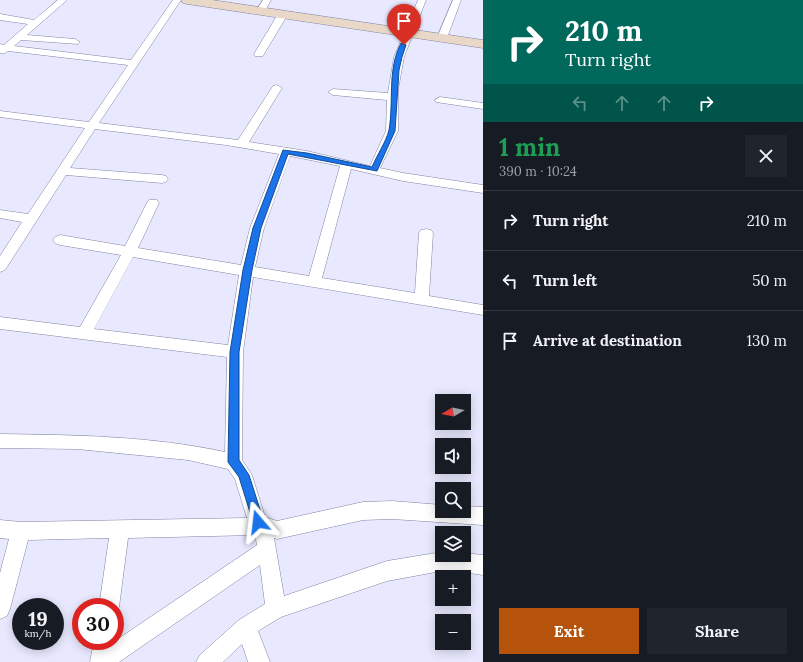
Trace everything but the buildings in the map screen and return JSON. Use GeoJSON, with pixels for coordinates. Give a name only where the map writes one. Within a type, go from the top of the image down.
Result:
{"type":"FeatureCollection","features":[{"type":"Feature","properties":{"kind":"street"},"geometry":{"type":"LineString","coordinates":[[2,49],[19,37],[63,0]]}},
{"type":"Feature","properties":{"kind":"street"},"geometry":{"type":"LineString","coordinates":[[0,267],[92,125],[177,0]]}},
{"type":"Feature","properties":{"kind":"street"},"geometry":{"type":"LineString","coordinates":[[187,0],[264,5],[282,14],[483,44]]}},
{"type":"Feature","properties":{"kind":"street"},"geometry":{"type":"LineString","coordinates":[[374,169],[392,131],[398,57],[422,0]]}},
{"type":"Feature","properties":{"kind":"street"},"geometry":{"type":"LineString","coordinates":[[442,38],[457,0]]}},
{"type":"Feature","properties":{"kind":"street"},"geometry":{"type":"LineString","coordinates":[[259,54],[282,14]]}},
{"type":"Feature","properties":{"kind":"street"},"geometry":{"type":"LineString","coordinates":[[0,16],[36,23]]}},
{"type":"Feature","properties":{"kind":"street"},"geometry":{"type":"LineString","coordinates":[[19,37],[74,42]]}},
{"type":"Feature","properties":{"kind":"street"},"geometry":{"type":"LineString","coordinates":[[2,49],[134,63]]}},
{"type":"Feature","properties":{"kind":"street"},"geometry":{"type":"LineString","coordinates":[[240,144],[277,88]]}},
{"type":"Feature","properties":{"kind":"street"},"geometry":{"type":"LineString","coordinates":[[333,92],[394,97]]}},
{"type":"Feature","properties":{"kind":"street"},"geometry":{"type":"LineString","coordinates":[[440,100],[483,106]]}},
{"type":"Feature","properties":{"kind":"street"},"geometry":{"type":"LineString","coordinates":[[0,114],[240,144],[348,163],[403,177],[483,188]]}},
{"type":"Feature","properties":{"kind":"street"},"geometry":{"type":"LineString","coordinates":[[233,462],[235,352],[247,270],[257,228],[286,152]]}},
{"type":"Feature","properties":{"kind":"street"},"geometry":{"type":"LineString","coordinates":[[314,282],[348,163]]}},
{"type":"Feature","properties":{"kind":"street"},"geometry":{"type":"LineString","coordinates":[[62,171],[162,179]]}},
{"type":"Feature","properties":{"kind":"street"},"geometry":{"type":"LineString","coordinates":[[84,334],[129,252],[153,203]]}},
{"type":"Feature","properties":{"kind":"street"},"geometry":{"type":"LineString","coordinates":[[0,214],[30,219]]}},
{"type":"Feature","properties":{"kind":"street"},"geometry":{"type":"LineString","coordinates":[[422,300],[426,233]]}},
{"type":"Feature","properties":{"kind":"street"},"geometry":{"type":"LineString","coordinates":[[60,240],[483,310]]}},
{"type":"Feature","properties":{"kind":"street"},"geometry":{"type":"LineString","coordinates":[[0,323],[235,352]]}},
{"type":"Feature","properties":{"kind":"street"},"geometry":{"type":"LineString","coordinates":[[0,441],[78,442],[188,452],[233,462],[244,475],[258,522],[263,526],[276,609]]}},
{"type":"Feature","properties":{"kind":"street"},"geometry":{"type":"LineString","coordinates":[[0,529],[22,531],[263,526],[277,530],[363,512],[392,510],[483,516]]}},
{"type":"Feature","properties":{"kind":"street"},"geometry":{"type":"LineString","coordinates":[[110,598],[120,528]]}},
{"type":"Feature","properties":{"kind":"street"},"geometry":{"type":"LineString","coordinates":[[0,609],[22,531]]}},
{"type":"Feature","properties":{"kind":"street"},"geometry":{"type":"LineString","coordinates":[[101,662],[267,549]]}},
{"type":"Feature","properties":{"kind":"street"},"geometry":{"type":"LineString","coordinates":[[207,662],[246,627],[276,609],[387,571],[447,561],[483,565]]}},
{"type":"Feature","properties":{"kind":"street"},"geometry":{"type":"LineString","coordinates":[[246,627],[258,662]]}},
{"type":"Feature","properties":{"kind":"street"},"geometry":{"type":"LineString","coordinates":[[101,662],[103,650]]}},
{"type":"Feature","properties":{"kind":"route"},"geometry":{"type":"LineString","coordinates":[[258,522],[244,475],[233,462],[235,352],[247,270],[257,228],[286,152],[374,169],[392,131],[396,70],[398,57],[404,45]]}}]}
